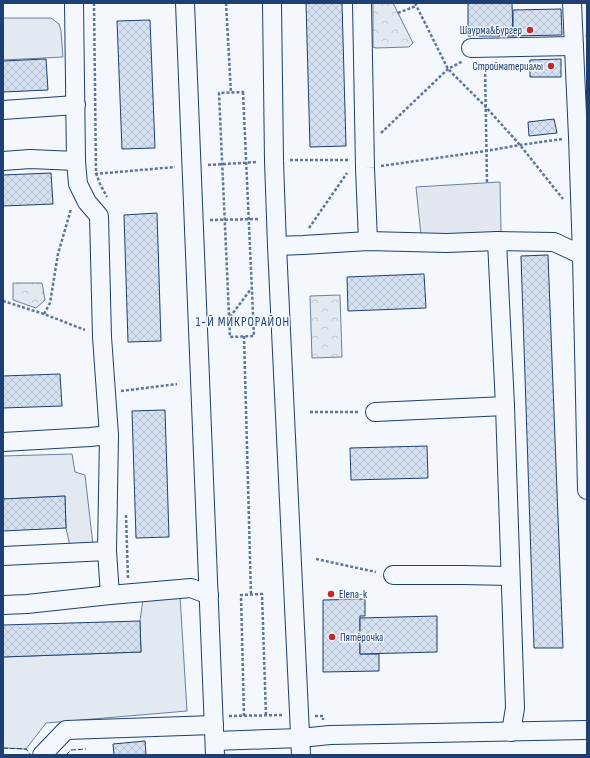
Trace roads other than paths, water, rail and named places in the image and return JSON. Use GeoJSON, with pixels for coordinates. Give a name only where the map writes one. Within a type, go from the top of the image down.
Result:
{"type":"FeatureCollection","features":[{"type":"Feature","properties":{"kind":"street"},"geometry":{"type":"LineString","coordinates":[[74,3],[76,161],[78,184],[87,202],[99,216],[102,337],[109,435],[107,551],[110,595]]}},
{"type":"Feature","properties":{"kind":"street"},"geometry":{"type":"LineString","coordinates":[[185,3],[214,734]]}},
{"type":"Feature","properties":{"kind":"street"},"geometry":{"type":"LineString","coordinates":[[272,3],[274,160],[277,246],[301,746]]}},
{"type":"Feature","properties":{"kind":"street"},"geometry":{"type":"LineString","coordinates":[[362,3],[368,241]]}},
{"type":"Feature","properties":{"kind":"street"},"geometry":{"type":"LineString","coordinates":[[572,3],[580,212],[584,256],[587,490]]}},
{"type":"Feature","properties":{"kind":"street"},"geometry":{"type":"LineString","coordinates":[[478,48],[574,46]]}},
{"type":"Feature","properties":{"kind":"street"},"geometry":{"type":"LineString","coordinates":[[3,110],[76,105]]}},
{"type":"Feature","properties":{"kind":"street"},"geometry":{"type":"LineString","coordinates":[[3,161],[30,159],[76,161]]}},
{"type":"Feature","properties":{"kind":"street"},"geometry":{"type":"LineString","coordinates":[[277,246],[368,241],[447,243],[497,241],[554,242],[584,256]]}},
{"type":"Feature","properties":{"kind":"street"},"geometry":{"type":"LineString","coordinates":[[497,241],[515,708],[511,732]]}},
{"type":"Feature","properties":{"kind":"street"},"geometry":{"type":"LineString","coordinates":[[375,412],[504,406]]}},
{"type":"Feature","properties":{"kind":"street"},"geometry":{"type":"LineString","coordinates":[[3,442],[109,435]]}},
{"type":"Feature","properties":{"kind":"street"},"geometry":{"type":"LineString","coordinates":[[3,556],[107,551]]}},
{"type":"Feature","properties":{"kind":"street"},"geometry":{"type":"LineString","coordinates":[[393,575],[510,576]]}},
{"type":"Feature","properties":{"kind":"street"},"geometry":{"type":"LineString","coordinates":[[3,605],[28,604],[191,588],[209,595]]}},
{"type":"Feature","properties":{"kind":"street"},"geometry":{"type":"LineString","coordinates":[[42,755],[66,730],[214,734],[301,746],[330,735],[587,730]]}},
{"type":"Feature","properties":{"kind":"place","name":"Шаурма&Бургер"},"geometry":{"type":"Point","coordinates":[530,30]}},
{"type":"Feature","properties":{"kind":"place","name":"Стройматериалы"},"geometry":{"type":"Point","coordinates":[551,66]}},
{"type":"Feature","properties":{"kind":"place","name":"Elena-k"},"geometry":{"type":"Point","coordinates":[331,594]}},
{"type":"Feature","properties":{"kind":"place","name":"Пятёрочка"},"geometry":{"type":"Point","coordinates":[332,637]}},
{"type":"Feature","properties":{"kind":"district","name":"1-Й МИКРОРАЙОН"},"geometry":{"type":"Point","coordinates":[243,321]}}]}
